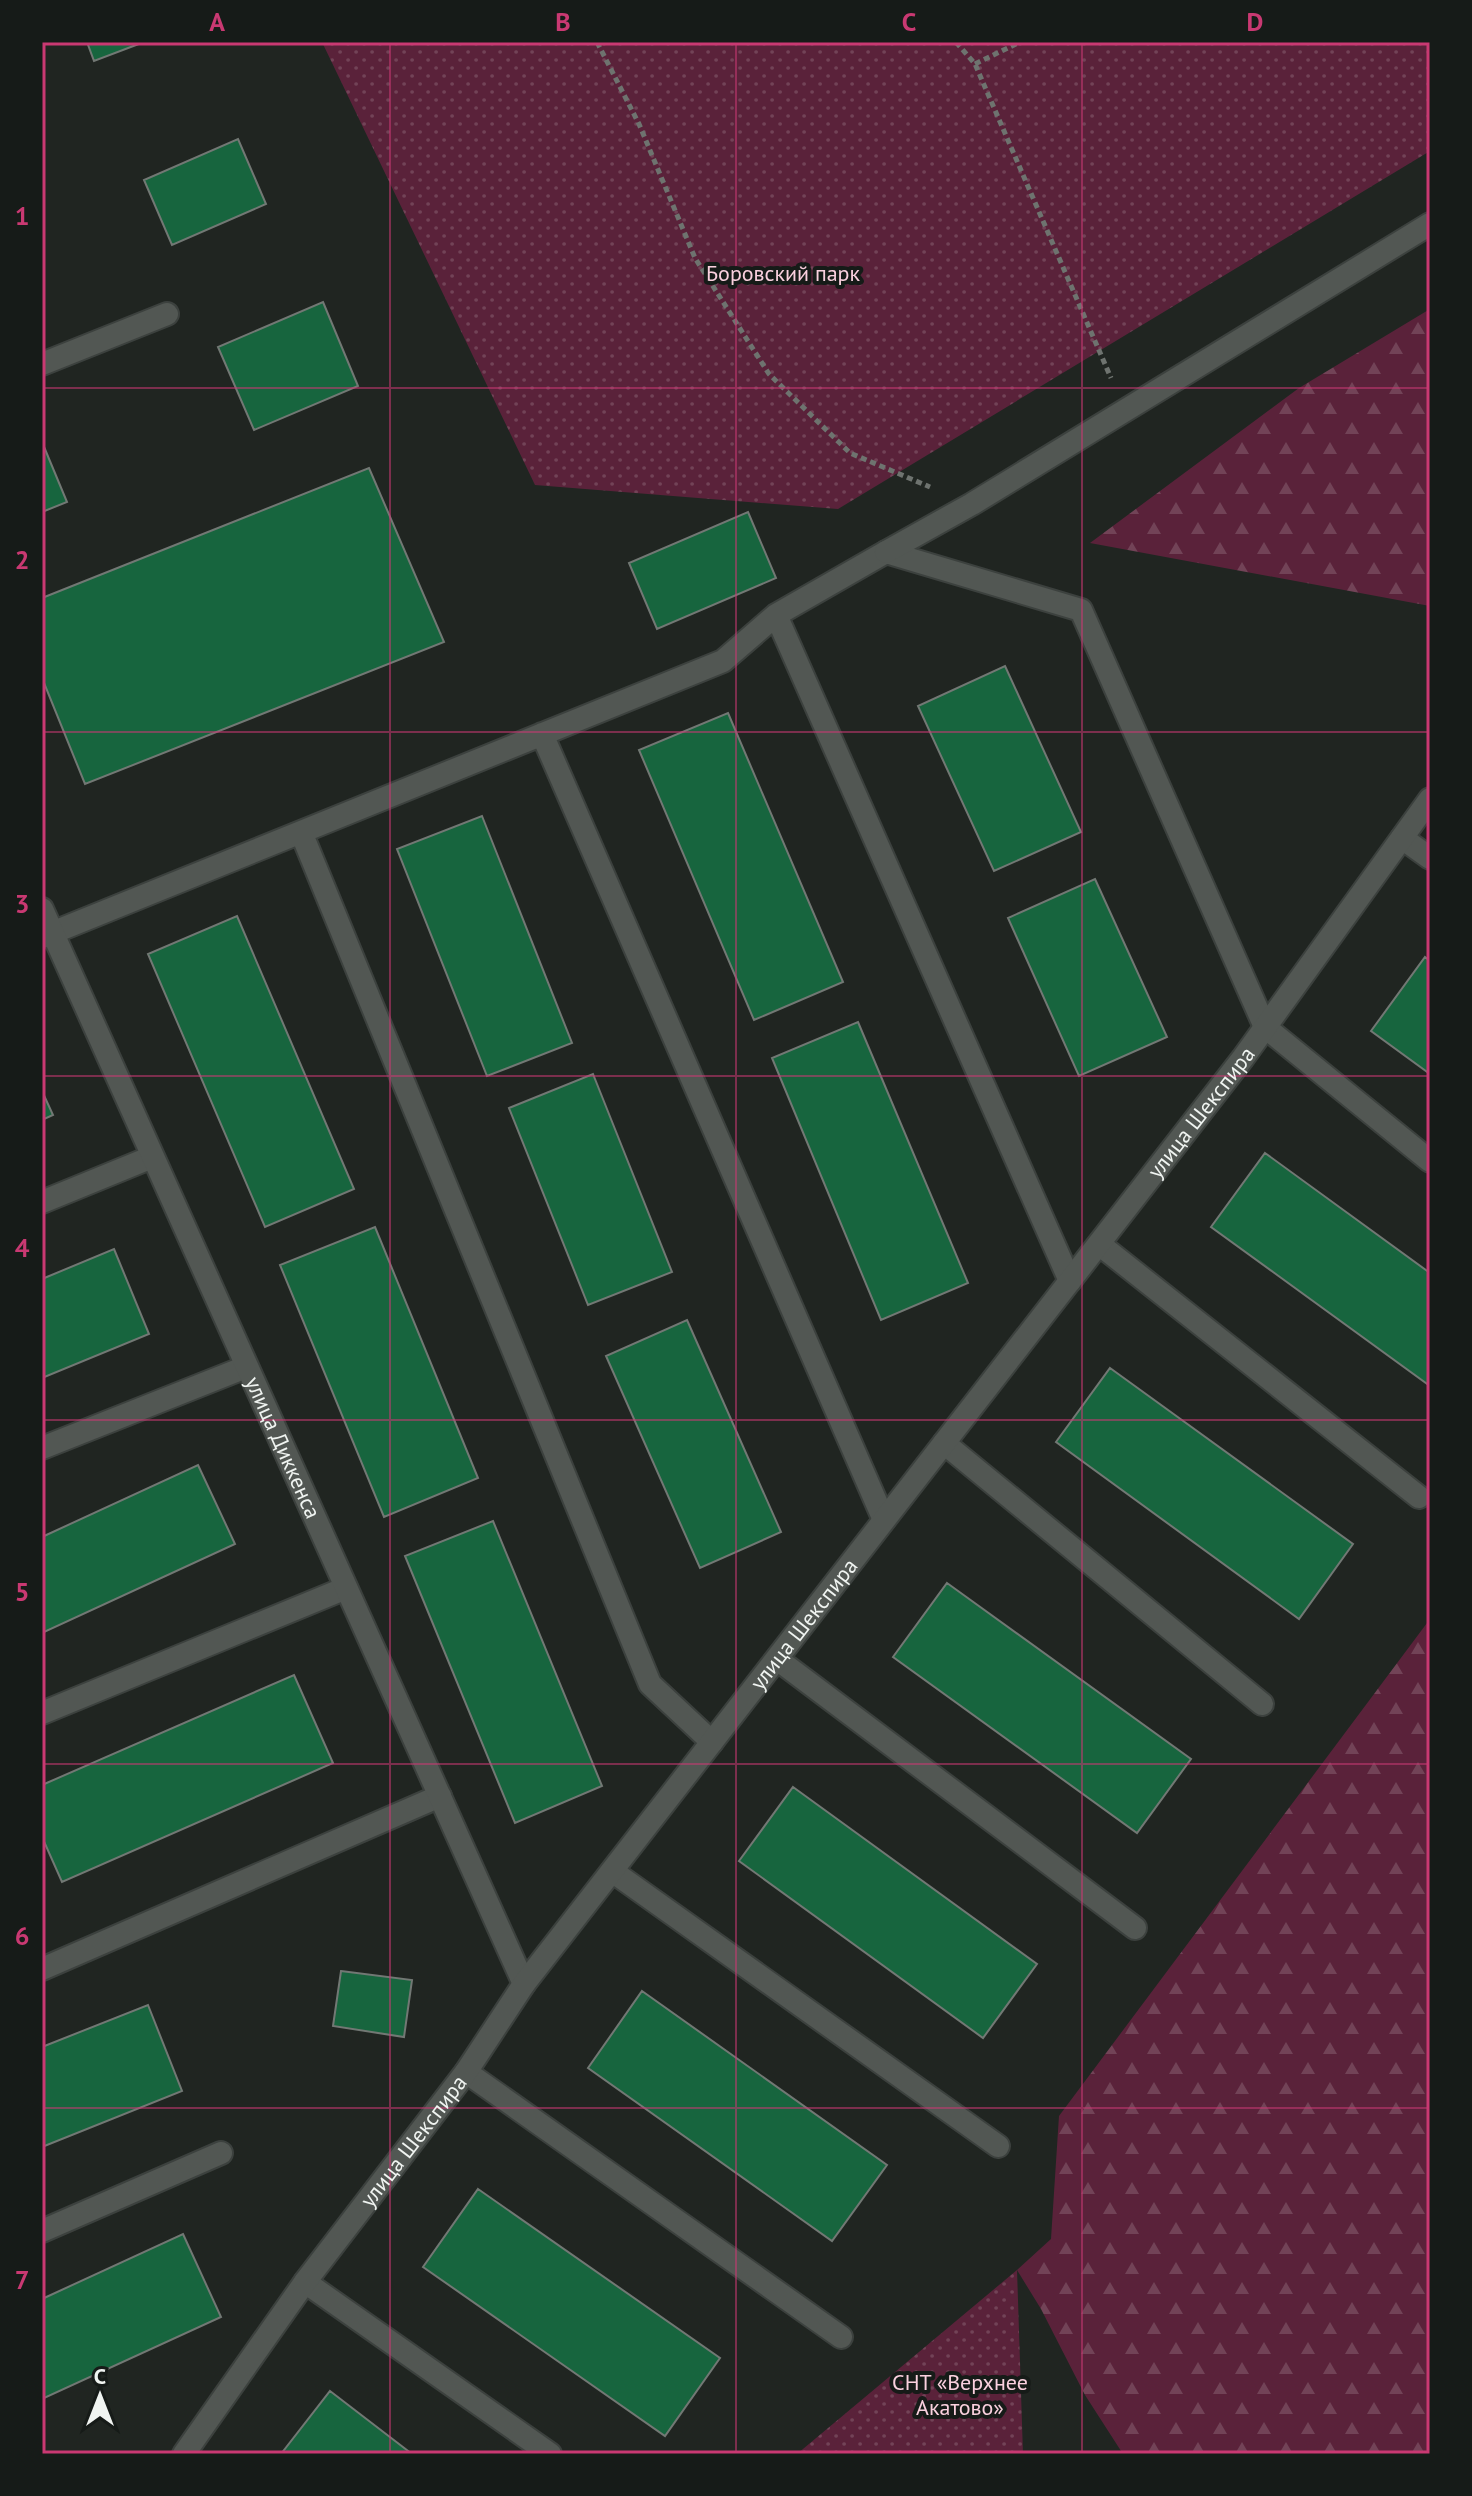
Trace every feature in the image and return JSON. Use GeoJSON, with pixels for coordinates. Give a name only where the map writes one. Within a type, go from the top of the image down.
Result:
{"type":"FeatureCollection","features":[{"type":"Feature","properties":{"kind":"street"},"geometry":{"type":"LineString","coordinates":[[47,935],[723,661],[776,615],[972,504],[1430,224]]}},
{"type":"Feature","properties":{"kind":"street"},"geometry":{"type":"LineString","coordinates":[[42,364],[167,314]]}},
{"type":"Feature","properties":{"kind":"street"},"geometry":{"type":"LineString","coordinates":[[886,552],[1081,610],[1265,1027],[1430,1161]]}},
{"type":"Feature","properties":{"kind":"street"},"geometry":{"type":"LineString","coordinates":[[776,615],[1070,1281]]}},
{"type":"Feature","properties":{"kind":"street"},"geometry":{"type":"LineString","coordinates":[[542,734],[884,1520]]}},
{"type":"Feature","properties":{"kind":"street","name":"улица Шекспира"},"geometry":{"type":"LineString","coordinates":[[184,2454],[305,2282],[466,2072],[524,1984],[1265,1027],[1430,799]]}},
{"type":"Feature","properties":{"kind":"street"},"geometry":{"type":"LineString","coordinates":[[301,832],[650,1684],[712,1742]]}},
{"type":"Feature","properties":{"kind":"street"},"geometry":{"type":"LineString","coordinates":[[1402,838],[1430,858]]}},
{"type":"Feature","properties":{"kind":"street","name":"улица Диккенса"},"geometry":{"type":"LineString","coordinates":[[42,909],[47,935],[152,1157],[524,1984]]}},
{"type":"Feature","properties":{"kind":"street"},"geometry":{"type":"LineString","coordinates":[[42,1202],[152,1157]]}},
{"type":"Feature","properties":{"kind":"street"},"geometry":{"type":"LineString","coordinates":[[1099,1244],[1419,1497]]}},
{"type":"Feature","properties":{"kind":"street"},"geometry":{"type":"LineString","coordinates":[[42,1448],[246,1367]]}},
{"type":"Feature","properties":{"kind":"street"},"geometry":{"type":"LineString","coordinates":[[944,1443],[1262,1704]]}},
{"type":"Feature","properties":{"kind":"street"},"geometry":{"type":"LineString","coordinates":[[42,1713],[346,1588]]}},
{"type":"Feature","properties":{"kind":"street"},"geometry":{"type":"LineString","coordinates":[[777,1659],[1135,1928]]}},
{"type":"Feature","properties":{"kind":"street"},"geometry":{"type":"LineString","coordinates":[[42,1969],[440,1796]]}},
{"type":"Feature","properties":{"kind":"street"},"geometry":{"type":"LineString","coordinates":[[612,1871],[998,2146]]}},
{"type":"Feature","properties":{"kind":"street"},"geometry":{"type":"LineString","coordinates":[[466,2072],[841,2337]]}},
{"type":"Feature","properties":{"kind":"street"},"geometry":{"type":"LineString","coordinates":[[42,2231],[221,2153]]}},
{"type":"Feature","properties":{"kind":"street"},"geometry":{"type":"LineString","coordinates":[[305,2282],[550,2454]]}},
{"type":"Feature","properties":{"kind":"path"},"geometry":{"type":"LineString","coordinates":[[597,42],[639,124],[695,258],[769,374],[850,453],[972,504]]}},
{"type":"Feature","properties":{"kind":"path"},"geometry":{"type":"LineString","coordinates":[[956,42],[975,64],[1126,411]]}},
{"type":"Feature","properties":{"kind":"path"},"geometry":{"type":"LineString","coordinates":[[975,64],[1020,42]]}},
{"type":"Feature","properties":{"kind":"green space","name":"Боровский парк"},"geometry":{"type":"Polygon","coordinates":[[[322,42],[1430,42],[1430,151],[838,509],[535,485],[322,42]]]}},
{"type":"Feature","properties":{"kind":"green space"},"geometry":{"type":"Polygon","coordinates":[[[1430,309],[1430,606],[1090,543],[1299,388],[1430,309]]]}},
{"type":"Feature","properties":{"kind":"green space"},"geometry":{"type":"Polygon","coordinates":[[[1430,1619],[1430,2454],[1123,2454],[1085,2395],[1041,2309],[1017,2270],[1051,2239],[1059,2116],[1430,1619]]]}},
{"type":"Feature","properties":{"kind":"green space","name":"СНТ «Верхнее Акатово»"},"geometry":{"type":"Polygon","coordinates":[[[1017,2270],[1023,2454],[797,2454],[1017,2270]]]}},
{"type":"Feature","properties":{"kind":"building"},"geometry":{"type":"Polygon","coordinates":[[[87,42],[144,42],[94,61],[87,42]]]}},
{"type":"Feature","properties":{"kind":"building"},"geometry":{"type":"Polygon","coordinates":[[[238,139],[266,204],[172,245],[144,180],[238,139]]]}},
{"type":"Feature","properties":{"kind":"building"},"geometry":{"type":"Polygon","coordinates":[[[323,302],[358,386],[254,430],[218,347],[323,302]]]}},
{"type":"Feature","properties":{"kind":"building"},"geometry":{"type":"Polygon","coordinates":[[[42,442],[67,502],[42,512],[42,442]]]}},
{"type":"Feature","properties":{"kind":"building"},"geometry":{"type":"Polygon","coordinates":[[[369,468],[444,642],[85,784],[42,678],[42,598],[369,468]]]}},
{"type":"Feature","properties":{"kind":"building"},"geometry":{"type":"Polygon","coordinates":[[[748,512],[776,578],[657,629],[629,563],[748,512]]]}},
{"type":"Feature","properties":{"kind":"building"},"geometry":{"type":"Polygon","coordinates":[[[1005,666],[1081,832],[994,871],[918,706],[1005,666]]]}},
{"type":"Feature","properties":{"kind":"building"},"geometry":{"type":"Polygon","coordinates":[[[728,713],[843,982],[754,1020],[639,750],[728,713]]]}},
{"type":"Feature","properties":{"kind":"building"},"geometry":{"type":"Polygon","coordinates":[[[482,816],[572,1043],[487,1076],[397,849],[482,816]]]}},
{"type":"Feature","properties":{"kind":"building"},"geometry":{"type":"Polygon","coordinates":[[[1095,879],[1167,1037],[1079,1076],[1008,918],[1095,879]]]}},
{"type":"Feature","properties":{"kind":"building"},"geometry":{"type":"Polygon","coordinates":[[[237,916],[354,1189],[265,1227],[148,954],[237,916]]]}},
{"type":"Feature","properties":{"kind":"building"},"geometry":{"type":"Polygon","coordinates":[[[1425,957],[1430,961],[1430,1074],[1371,1031],[1425,957]]]}},
{"type":"Feature","properties":{"kind":"building"},"geometry":{"type":"Polygon","coordinates":[[[858,1022],[968,1283],[881,1320],[772,1058],[858,1022]]]}},
{"type":"Feature","properties":{"kind":"building"},"geometry":{"type":"Polygon","coordinates":[[[593,1074],[672,1272],[588,1305],[509,1108],[593,1074]]]}},
{"type":"Feature","properties":{"kind":"building"},"geometry":{"type":"Polygon","coordinates":[[[42,1091],[53,1115],[42,1120],[42,1091]]]}},
{"type":"Feature","properties":{"kind":"building"},"geometry":{"type":"Polygon","coordinates":[[[1265,1153],[1430,1273],[1430,1386],[1211,1227],[1265,1153]]]}},
{"type":"Feature","properties":{"kind":"building"},"geometry":{"type":"Polygon","coordinates":[[[375,1227],[478,1478],[384,1517],[280,1265],[375,1227]]]}},
{"type":"Feature","properties":{"kind":"building"},"geometry":{"type":"Polygon","coordinates":[[[114,1249],[149,1334],[42,1378],[42,1279],[114,1249]]]}},
{"type":"Feature","properties":{"kind":"building"},"geometry":{"type":"Polygon","coordinates":[[[687,1320],[781,1532],[700,1568],[606,1356],[687,1320]]]}},
{"type":"Feature","properties":{"kind":"building"},"geometry":{"type":"Polygon","coordinates":[[[1110,1368],[1353,1544],[1299,1619],[1056,1442],[1110,1368]]]}},
{"type":"Feature","properties":{"kind":"building"},"geometry":{"type":"Polygon","coordinates":[[[198,1465],[235,1544],[42,1633],[42,1537],[198,1465]]]}},
{"type":"Feature","properties":{"kind":"building"},"geometry":{"type":"Polygon","coordinates":[[[493,1521],[602,1786],[515,1823],[405,1556],[493,1521]]]}},
{"type":"Feature","properties":{"kind":"building"},"geometry":{"type":"Polygon","coordinates":[[[947,1583],[1191,1759],[1137,1833],[893,1657],[947,1583]]]}},
{"type":"Feature","properties":{"kind":"building"},"geometry":{"type":"Polygon","coordinates":[[[294,1675],[333,1763],[62,1882],[42,1837],[42,1785],[294,1675]]]}},
{"type":"Feature","properties":{"kind":"building"},"geometry":{"type":"Polygon","coordinates":[[[793,1787],[1037,1964],[983,2038],[739,1861],[793,1787]]]}},
{"type":"Feature","properties":{"kind":"building"},"geometry":{"type":"Polygon","coordinates":[[[341,1971],[412,1980],[404,2037],[333,2026],[341,1971]]]}},
{"type":"Feature","properties":{"kind":"building"},"geometry":{"type":"Polygon","coordinates":[[[642,1991],[887,2165],[832,2241],[588,2068],[642,1991]]]}},
{"type":"Feature","properties":{"kind":"building"},"geometry":{"type":"Polygon","coordinates":[[[148,2005],[182,2091],[42,2147],[42,2047],[148,2005]]]}},
{"type":"Feature","properties":{"kind":"building"},"geometry":{"type":"Polygon","coordinates":[[[478,2189],[720,2358],[665,2436],[423,2267],[478,2189]]]}},
{"type":"Feature","properties":{"kind":"building"},"geometry":{"type":"Polygon","coordinates":[[[183,2234],[221,2317],[42,2399],[42,2299],[183,2234]]]}},
{"type":"Feature","properties":{"kind":"building"},"geometry":{"type":"Polygon","coordinates":[[[330,2391],[412,2454],[281,2454],[330,2391]]]}}]}
